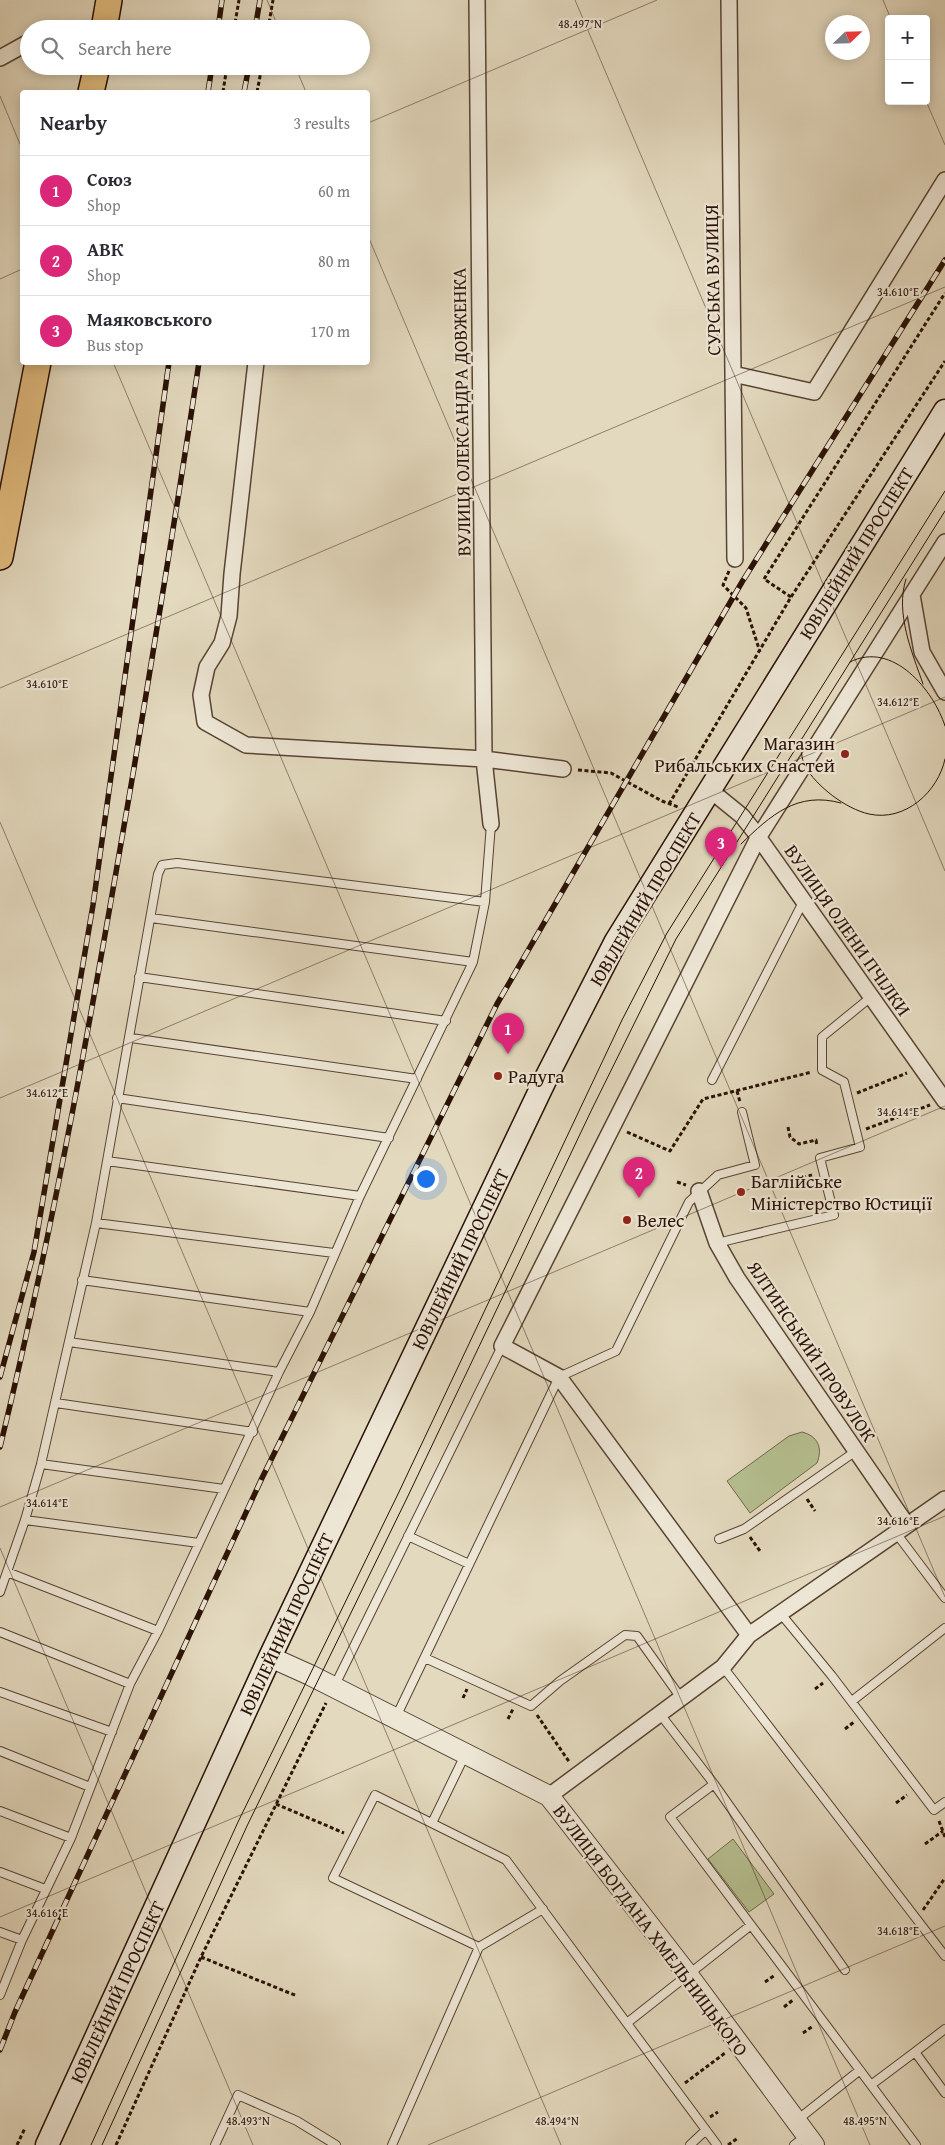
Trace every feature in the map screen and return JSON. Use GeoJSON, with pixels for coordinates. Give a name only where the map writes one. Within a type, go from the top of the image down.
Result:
{"type":"FeatureCollection","features":[{"type":"Feature","properties":{"kind":"main road"},"geometry":{"type":"LineString","coordinates":[[106,20],[109,0]]}},
{"type":"Feature","properties":{"kind":"main road"},"geometry":{"type":"LineString","coordinates":[[91,90],[95,75]]}},
{"type":"Feature","properties":{"kind":"main road"},"geometry":{"type":"LineString","coordinates":[[0,557],[37,365]]}},
{"type":"Feature","properties":{"kind":"main road","name":"ЮВІЛЕЙНИЙ ПРОСПЕКТ"},"geometry":{"type":"LineString","coordinates":[[47,2145],[270,1657],[547,1076],[616,941],[945,411]]}},
{"type":"Feature","properties":{"kind":"street","name":"ВУЛИЦЯ ОЛЕКСАНДРА ДОВЖЕНКА"},"geometry":{"type":"LineString","coordinates":[[477,0],[484,759],[491,824]]}},
{"type":"Feature","properties":{"kind":"street","name":"СУРСЬКА ВУЛИЦЯ"},"geometry":{"type":"LineString","coordinates":[[729,0],[735,559]]}},
{"type":"Feature","properties":{"kind":"street"},"geometry":{"type":"LineString","coordinates":[[0,58],[20,47]]}},
{"type":"Feature","properties":{"kind":"street"},"geometry":{"type":"LineString","coordinates":[[733,374],[814,392],[945,180]]}},
{"type":"Feature","properties":{"kind":"street"},"geometry":{"type":"LineString","coordinates":[[256,365],[229,616],[222,643],[208,667],[201,695],[206,722],[246,745],[484,759],[562,769]]}},
{"type":"Feature","properties":{"kind":"street"},"geometry":{"type":"LineString","coordinates":[[749,1635],[559,1377],[502,1346],[758,838],[945,542]]}},
{"type":"Feature","properties":{"kind":"street"},"geometry":{"type":"LineString","coordinates":[[912,595],[922,652],[945,692]]}},
{"type":"Feature","properties":{"kind":"street","name":"ВУЛИЦЯ ОЛЕНИ ПЧІЛКИ"},"geometry":{"type":"LineString","coordinates":[[710,790],[742,816],[944,1097]]}},
{"type":"Feature","properties":{"kind":"street","name":"ЯЛТИНСЬКИЙ ПРОВУЛОК"},"geometry":{"type":"LineString","coordinates":[[699,1192],[717,1243],[737,1278],[856,1451],[901,1529]]}},
{"type":"Feature","properties":{"kind":"street"},"geometry":{"type":"LineString","coordinates":[[549,1796],[723,1667],[749,1635],[945,1499]]}},
{"type":"Feature","properties":{"kind":"street","name":"ВУЛИЦЯ БОГДАНА ХМЕЛЬНИЦЬКОГО"},"geometry":{"type":"LineString","coordinates":[[270,1657],[334,1687],[549,1796],[688,1975],[803,2136]]}},
{"type":"Feature","properties":{"kind":"lane"},"geometry":{"type":"LineString","coordinates":[[0,1994],[45,1889],[71,1838],[130,1684],[158,1631],[224,1489],[253,1432],[279,1372],[310,1312],[360,1196],[390,1138],[473,962],[486,902],[491,824]]}},
{"type":"Feature","properties":{"kind":"lane"},"geometry":{"type":"LineString","coordinates":[[0,1592],[25,1520],[56,1403],[96,1223],[117,1098],[152,918],[158,874],[162,865],[177,862],[486,902]]}},
{"type":"Feature","properties":{"kind":"lane"},"geometry":{"type":"LineString","coordinates":[[712,1080],[803,902]]}},
{"type":"Feature","properties":{"kind":"lane"},"geometry":{"type":"LineString","coordinates":[[152,918],[473,962]]}},
{"type":"Feature","properties":{"kind":"lane"},"geometry":{"type":"LineString","coordinates":[[140,977],[446,1021]]}},
{"type":"Feature","properties":{"kind":"lane"},"geometry":{"type":"LineString","coordinates":[[717,1243],[834,1215],[820,1158],[860,1148],[844,1082],[822,1070],[822,1037],[871,997]]}},
{"type":"Feature","properties":{"kind":"lane"},"geometry":{"type":"LineString","coordinates":[[130,1038],[417,1079]]}},
{"type":"Feature","properties":{"kind":"lane"},"geometry":{"type":"LineString","coordinates":[[117,1098],[390,1138]]}},
{"type":"Feature","properties":{"kind":"lane"},"geometry":{"type":"LineString","coordinates":[[395,1719],[559,1377],[616,1351],[688,1202],[718,1175],[755,1165],[742,1112]]}},
{"type":"Feature","properties":{"kind":"lane"},"geometry":{"type":"LineString","coordinates":[[106,1161],[360,1196]]}},
{"type":"Feature","properties":{"kind":"lane"},"geometry":{"type":"LineString","coordinates":[[96,1223],[334,1253]]}},
{"type":"Feature","properties":{"kind":"lane"},"geometry":{"type":"LineString","coordinates":[[82,1280],[310,1312]]}},
{"type":"Feature","properties":{"kind":"lane"},"geometry":{"type":"LineString","coordinates":[[69,1342],[279,1372]]}},
{"type":"Feature","properties":{"kind":"lane"},"geometry":{"type":"LineString","coordinates":[[334,1687],[502,1346]]}},
{"type":"Feature","properties":{"kind":"lane"},"geometry":{"type":"LineString","coordinates":[[56,1403],[253,1432]]}},
{"type":"Feature","properties":{"kind":"lane"},"geometry":{"type":"LineString","coordinates":[[719,1539],[744,1529],[856,1451]]}},
{"type":"Feature","properties":{"kind":"lane"},"geometry":{"type":"LineString","coordinates":[[40,1464],[224,1489]]}},
{"type":"Feature","properties":{"kind":"lane"},"geometry":{"type":"LineString","coordinates":[[25,1520],[199,1543]]}},
{"type":"Feature","properties":{"kind":"lane"},"geometry":{"type":"LineString","coordinates":[[901,1529],[945,1598]]}},
{"type":"Feature","properties":{"kind":"lane"},"geometry":{"type":"LineString","coordinates":[[408,1536],[469,1564]]}},
{"type":"Feature","properties":{"kind":"lane"},"geometry":{"type":"LineString","coordinates":[[7,1572],[158,1631]]}},
{"type":"Feature","properties":{"kind":"lane"},"geometry":{"type":"LineString","coordinates":[[781,1614],[852,1701],[934,1810],[945,1802]]}},
{"type":"Feature","properties":{"kind":"lane"},"geometry":{"type":"LineString","coordinates":[[852,1701],[945,1628]]}},
{"type":"Feature","properties":{"kind":"lane"},"geometry":{"type":"LineString","coordinates":[[0,1632],[130,1684]]}},
{"type":"Feature","properties":{"kind":"lane"},"geometry":{"type":"LineString","coordinates":[[424,1658],[531,1706],[560,1682],[626,1635],[637,1636],[681,1698]]}},
{"type":"Feature","properties":{"kind":"lane"},"geometry":{"type":"LineString","coordinates":[[723,1667],[945,1956]]}},
{"type":"Feature","properties":{"kind":"lane"},"geometry":{"type":"LineString","coordinates":[[0,1692],[112,1732]]}},
{"type":"Feature","properties":{"kind":"lane"},"geometry":{"type":"LineString","coordinates":[[660,1714],[714,1784],[845,1970]]}},
{"type":"Feature","properties":{"kind":"lane"},"geometry":{"type":"LineString","coordinates":[[0,1752],[90,1787]]}},
{"type":"Feature","properties":{"kind":"lane"},"geometry":{"type":"LineString","coordinates":[[432,1823],[465,1754]]}},
{"type":"Feature","properties":{"kind":"lane"},"geometry":{"type":"LineString","coordinates":[[714,1784],[670,1817],[916,2145]]}},
{"type":"Feature","properties":{"kind":"lane"},"geometry":{"type":"LineString","coordinates":[[479,1947],[333,1878],[375,1794],[506,1860],[717,2145]]}},
{"type":"Feature","properties":{"kind":"lane"},"geometry":{"type":"LineString","coordinates":[[0,1812],[71,1838]]}},
{"type":"Feature","properties":{"kind":"lane"},"geometry":{"type":"LineString","coordinates":[[0,1872],[45,1889]]}},
{"type":"Feature","properties":{"kind":"lane"},"geometry":{"type":"LineString","coordinates":[[392,2145],[479,1947],[543,1909]]}},
{"type":"Feature","properties":{"kind":"lane"},"geometry":{"type":"LineString","coordinates":[[627,2023],[751,1925]]}},
{"type":"Feature","properties":{"kind":"lane"},"geometry":{"type":"LineString","coordinates":[[0,1932],[22,1940]]}},
{"type":"Feature","properties":{"kind":"lane"},"geometry":{"type":"LineString","coordinates":[[870,2085],[945,2029]]}},
{"type":"Feature","properties":{"kind":"lane"},"geometry":{"type":"LineString","coordinates":[[915,2052],[945,2094]]}},
{"type":"Feature","properties":{"kind":"lane"},"geometry":{"type":"LineString","coordinates":[[803,2136],[860,2070]]}},
{"type":"Feature","properties":{"kind":"lane"},"geometry":{"type":"LineString","coordinates":[[215,2145],[238,2095],[297,2121],[336,2145]]}},
{"type":"Feature","properties":{"kind":"lane"},"geometry":{"type":"LineString","coordinates":[[690,2145],[706,2130]]}},
{"type":"Feature","properties":{"kind":"lane"},"geometry":{"type":"LineString","coordinates":[[320,2145],[323,2136]]}},
{"type":"Feature","properties":{"kind":"path"},"geometry":{"type":"LineString","coordinates":[[236,20],[239,0]]}},
{"type":"Feature","properties":{"kind":"path"},"geometry":{"type":"LineString","coordinates":[[270,20],[273,0]]}},
{"type":"Feature","properties":{"kind":"path"},"geometry":{"type":"LineString","coordinates":[[223,90],[226,75]]}},
{"type":"Feature","properties":{"kind":"path"},"geometry":{"type":"LineString","coordinates":[[257,90],[260,75]]}},
{"type":"Feature","properties":{"kind":"path"},"geometry":{"type":"LineString","coordinates":[[791,596],[764,579],[945,293]]}},
{"type":"Feature","properties":{"kind":"path"},"geometry":{"type":"LineString","coordinates":[[669,804],[760,653],[791,596],[945,361]]}},
{"type":"Feature","properties":{"kind":"path"},"geometry":{"type":"LineString","coordinates":[[735,559],[723,585],[746,608],[760,653]]}},
{"type":"Feature","properties":{"kind":"path"},"geometry":{"type":"LineString","coordinates":[[562,769],[611,773],[669,804],[695,814]]}},
{"type":"Feature","properties":{"kind":"path"},"geometry":{"type":"LineString","coordinates":[[847,1096],[878,1086],[921,1067]]}},
{"type":"Feature","properties":{"kind":"path"},"geometry":{"type":"LineString","coordinates":[[613,1125],[670,1151],[703,1099],[822,1070]]}},
{"type":"Feature","properties":{"kind":"path"},"geometry":{"type":"LineString","coordinates":[[856,1134],[896,1116],[930,1105],[944,1097]]}},
{"type":"Feature","properties":{"kind":"path"},"geometry":{"type":"LineString","coordinates":[[788,1128],[790,1137],[799,1144],[816,1140],[820,1158]]}},
{"type":"Feature","properties":{"kind":"path"},"geometry":{"type":"LineString","coordinates":[[796,1179],[824,1172]]}},
{"type":"Feature","properties":{"kind":"path"},"geometry":{"type":"LineString","coordinates":[[116,2145],[201,1957],[334,1687]]}},
{"type":"Feature","properties":{"kind":"path"},"geometry":{"type":"LineString","coordinates":[[531,1706],[578,1774]]}},
{"type":"Feature","properties":{"kind":"path"},"geometry":{"type":"LineString","coordinates":[[276,1804],[354,1837]]}},
{"type":"Feature","properties":{"kind":"path"},"geometry":{"type":"LineString","coordinates":[[934,1810],[945,1836]]}},
{"type":"Feature","properties":{"kind":"path"},"geometry":{"type":"LineString","coordinates":[[926,1844],[943,1831]]}},
{"type":"Feature","properties":{"kind":"path"},"geometry":{"type":"LineString","coordinates":[[917,1918],[945,1878]]}},
{"type":"Feature","properties":{"kind":"path"},"geometry":{"type":"LineString","coordinates":[[201,1957],[297,1996]]}},
{"type":"Feature","properties":{"kind":"path"},"geometry":{"type":"LineString","coordinates":[[676,2090],[738,2043]]}},
{"type":"Feature","properties":{"kind":"path"},"geometry":{"type":"LineString","coordinates":[[17,2145],[25,2128]]}},
{"type":"Feature","properties":{"kind":"path"},"geometry":{"type":"LineString","coordinates":[[728,2145],[738,2138]]}},
{"type":"Feature","properties":{"kind":"green space"},"geometry":{"type":"Polygon","coordinates":[[[802,1432],[812,1436],[818,1443],[819,1458],[817,1463],[750,1513],[727,1481],[789,1436],[802,1432]]]}},
{"type":"Feature","properties":{"kind":"green space"},"geometry":{"type":"Polygon","coordinates":[[[733,1839],[774,1894],[749,1912],[708,1859],[733,1839]]]}},
{"type":"Feature","properties":{"kind":"tram line"},"geometry":{"type":"LineString","coordinates":[[91,2145],[238,1822],[398,1494],[622,1020],[667,933],[945,491]]}},
{"type":"Feature","properties":{"kind":"tram line"},"geometry":{"type":"LineString","coordinates":[[102,2145],[247,1826],[407,1498],[592,1109],[676,939],[945,511]]}},
{"type":"Feature","properties":{"kind":"tram line"},"geometry":{"type":"LineString","coordinates":[[906,579],[902,605],[906,632],[923,684]]}},
{"type":"Feature","properties":{"kind":"tram line"},"geometry":{"type":"LineString","coordinates":[[850,662],[866,657],[881,658],[896,663],[910,673],[932,698],[945,726]]}},
{"type":"Feature","properties":{"kind":"tram line"},"geometry":{"type":"LineString","coordinates":[[801,739],[801,753],[805,766],[816,781],[832,796],[851,807],[869,814],[895,813],[907,809],[918,802],[935,783],[945,759]]}},
{"type":"Feature","properties":{"kind":"tram line"},"geometry":{"type":"LineString","coordinates":[[741,844],[774,815],[798,803],[811,800],[841,803]]}},
{"type":"Feature","properties":{"kind":"railway"},"geometry":{"type":"LineString","coordinates":[[219,20],[222,0]]}},
{"type":"Feature","properties":{"kind":"railway"},"geometry":{"type":"LineString","coordinates":[[257,20],[260,0]]}},
{"type":"Feature","properties":{"kind":"railway"},"geometry":{"type":"LineString","coordinates":[[208,90],[211,75]]}},
{"type":"Feature","properties":{"kind":"railway"},"geometry":{"type":"LineString","coordinates":[[244,90],[247,75]]}},
{"type":"Feature","properties":{"kind":"railway"},"geometry":{"type":"LineString","coordinates":[[0,2050],[15,2012],[262,1478],[497,1004],[742,582],[945,260]]}},
{"type":"Feature","properties":{"kind":"railway"},"geometry":{"type":"LineString","coordinates":[[0,1377],[34,1252],[93,905],[169,365]]}},
{"type":"Feature","properties":{"kind":"railway"},"geometry":{"type":"LineString","coordinates":[[0,1447],[39,1278],[89,1024],[134,768],[199,365]]}},
{"type":"Feature","properties":{"kind":"place","name":"Магазин Рибальських Снастей"},"geometry":{"type":"Point","coordinates":[845,754]}},
{"type":"Feature","properties":{"kind":"place","name":"Маяковського"},"geometry":{"type":"Point","coordinates":[721,868]}},
{"type":"Feature","properties":{"kind":"place","name":"Союз"},"geometry":{"type":"Point","coordinates":[508,1054]}},
{"type":"Feature","properties":{"kind":"place","name":"Радуга"},"geometry":{"type":"Point","coordinates":[498,1076]}},
{"type":"Feature","properties":{"kind":"place","name":"Баглійське Міністерство Юстиції"},"geometry":{"type":"Point","coordinates":[741,1192]}},
{"type":"Feature","properties":{"kind":"place","name":"АВК"},"geometry":{"type":"Point","coordinates":[639,1198]}},
{"type":"Feature","properties":{"kind":"place","name":"Велес"},"geometry":{"type":"Point","coordinates":[627,1220]}}]}
